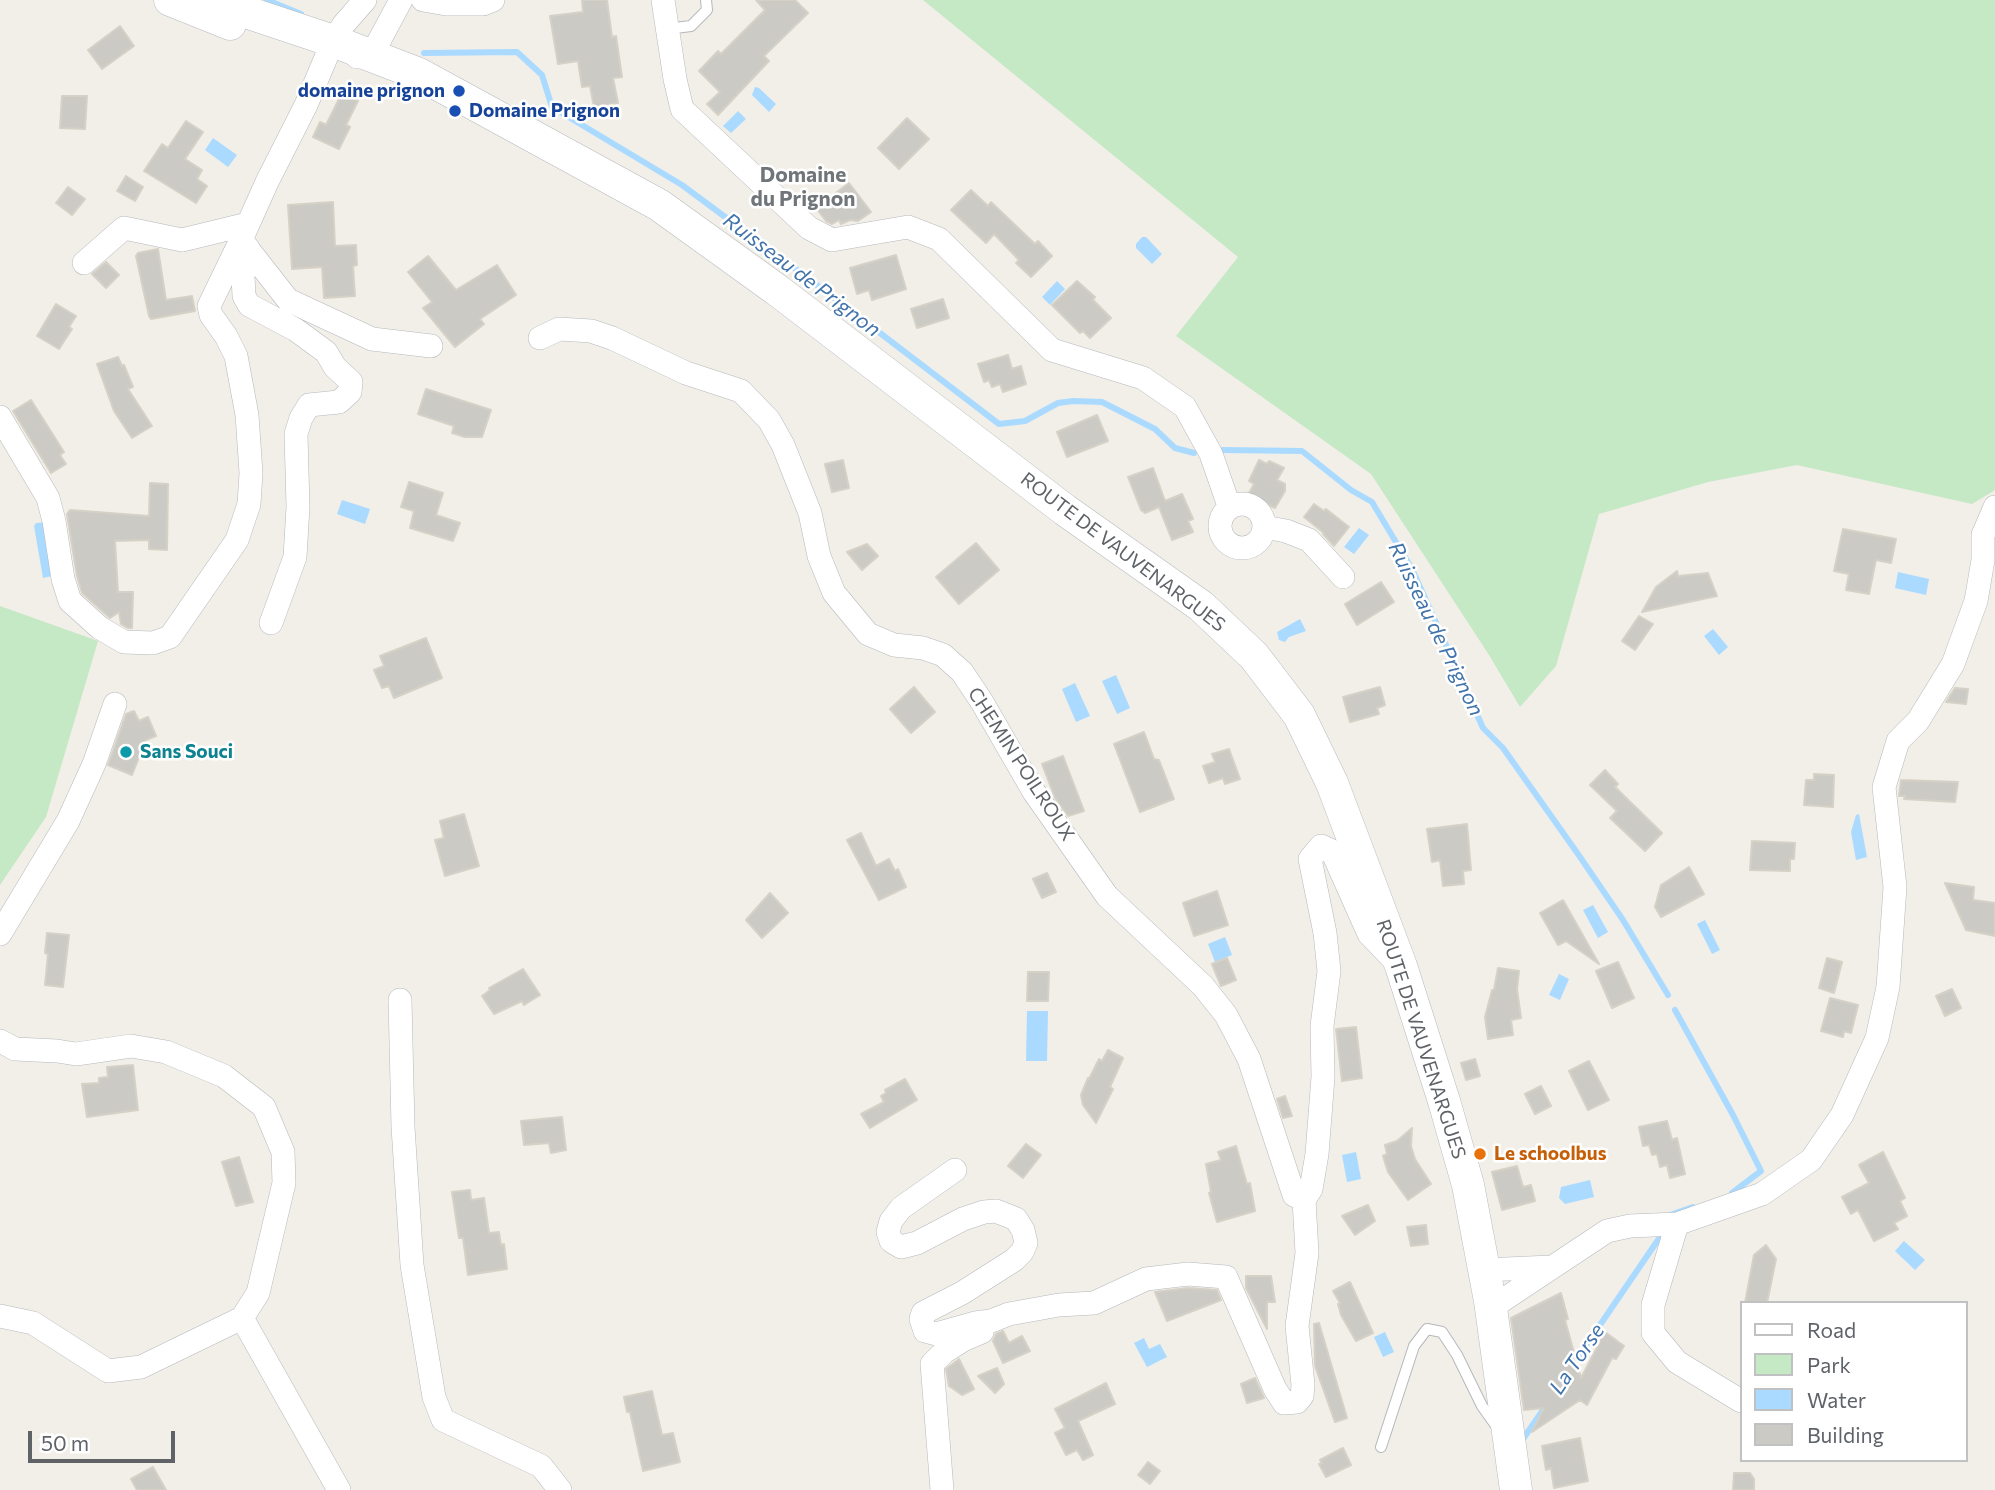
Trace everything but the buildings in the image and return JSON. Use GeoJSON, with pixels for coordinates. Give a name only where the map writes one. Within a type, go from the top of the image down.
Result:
{"type":"FeatureCollection","features":[{"type":"Feature","properties":{"kind":"main road","name":"ROUTE DE VAUVENARGUES"},"geometry":{"type":"LineString","coordinates":[[170,0],[334,42],[375,47],[419,74],[628,186],[699,233],[1065,510],[1201,606],[1254,656],[1299,715],[1332,783],[1401,966],[1444,1101],[1468,1185],[1484,1270],[1516,1490]]}},
{"type":"Feature","properties":{"kind":"main road","name":"ROUTE DE VAUVENARGUES"},"geometry":{"type":"LineString","coordinates":[[210,0],[334,42],[561,151]]}},
{"type":"Feature","properties":{"kind":"street"},"geometry":{"type":"LineString","coordinates":[[0,417],[48,498],[63,579],[70,601],[100,628],[124,642],[153,643],[170,637],[237,540],[249,504],[251,473],[247,415],[236,356],[211,315],[209,306],[246,238],[334,42],[365,0]]}},
{"type":"Feature","properties":{"kind":"street"},"geometry":{"type":"LineString","coordinates":[[375,47],[401,0]]}},
{"type":"Feature","properties":{"kind":"street"},"geometry":{"type":"LineString","coordinates":[[423,0],[446,4],[483,4],[493,0]]}},
{"type":"Feature","properties":{"kind":"street"},"geometry":{"type":"LineString","coordinates":[[663,0],[682,109],[809,228],[832,240],[908,228],[939,239],[1052,350],[1143,379],[1185,407],[1211,454],[1229,506]]}},
{"type":"Feature","properties":{"kind":"street"},"geometry":{"type":"LineString","coordinates":[[84,263],[124,228],[181,240],[246,238]]}},
{"type":"Feature","properties":{"kind":"street"},"geometry":{"type":"LineString","coordinates":[[246,238],[288,300],[372,340],[430,346]]}},
{"type":"Feature","properties":{"kind":"street"},"geometry":{"type":"LineString","coordinates":[[246,238],[243,276],[244,296],[249,305],[296,330],[326,352],[335,367],[351,382],[350,392],[339,402],[309,405],[301,418],[296,434],[298,507],[295,557],[271,623]]}},
{"type":"Feature","properties":{"kind":"street","name":"CHEMIN POILROUX"},"geometry":{"type":"LineString","coordinates":[[540,338],[559,329],[591,331],[612,338],[686,373],[741,391],[769,420],[783,445],[806,502],[819,556],[834,593],[869,634],[894,645],[923,648],[943,655],[962,672],[1034,792],[1107,896],[1203,986],[1227,1016],[1249,1059],[1294,1195],[1304,1200]]}},
{"type":"Feature","properties":{"kind":"street"},"geometry":{"type":"LineString","coordinates":[[1239,504],[1256,509],[1262,517],[1264,527],[1259,542],[1236,548],[1226,543],[1220,517],[1229,506],[1239,504]]}},
{"type":"Feature","properties":{"kind":"street"},"geometry":{"type":"LineString","coordinates":[[1490,1305],[1607,1231],[1630,1226],[1676,1224],[1762,1194],[1811,1160],[1842,1115],[1877,1038],[1888,987],[1895,887],[1884,787],[1898,741],[1918,721],[1953,664],[1976,601],[1983,560],[1983,535],[1995,507]]}},
{"type":"Feature","properties":{"kind":"street"},"geometry":{"type":"LineString","coordinates":[[1264,527],[1286,531],[1310,540],[1343,577]]}},
{"type":"Feature","properties":{"kind":"street"},"geometry":{"type":"LineString","coordinates":[[0,934],[68,821],[94,764],[115,704]]}},
{"type":"Feature","properties":{"kind":"street"},"geometry":{"type":"LineString","coordinates":[[955,1170],[901,1208],[891,1221],[888,1232],[891,1241],[901,1247],[917,1243],[963,1219],[996,1211],[1016,1219],[1023,1230],[1026,1243],[1014,1261],[923,1313],[921,1319],[925,1331],[936,1334],[1022,1312],[1059,1305],[1094,1303],[1146,1279],[1188,1274],[1226,1277],[1275,1389],[1284,1403],[1297,1402],[1302,1396],[1303,1385],[1297,1326],[1307,1253],[1304,1200],[1311,1189],[1317,1154],[1323,1077],[1322,1026],[1329,971],[1311,859],[1321,846],[1332,851],[1369,934],[1401,966]]}},
{"type":"Feature","properties":{"kind":"street"},"geometry":{"type":"LineString","coordinates":[[400,1000],[403,1127],[412,1265],[434,1397],[443,1420],[541,1466],[560,1490]]}},
{"type":"Feature","properties":{"kind":"street"},"geometry":{"type":"LineString","coordinates":[[0,1041],[15,1049],[57,1051],[76,1055],[131,1046],[166,1052],[224,1076],[264,1107],[283,1152],[284,1183],[258,1293],[242,1318],[141,1367],[108,1371],[33,1323],[0,1316]]}},
{"type":"Feature","properties":{"kind":"street"},"geometry":{"type":"LineString","coordinates":[[1676,1224],[1653,1305],[1653,1333],[1677,1362],[1740,1400]]}},
{"type":"Feature","properties":{"kind":"street"},"geometry":{"type":"LineString","coordinates":[[1484,1270],[1554,1266]]}},
{"type":"Feature","properties":{"kind":"street"},"geometry":{"type":"LineString","coordinates":[[242,1318],[339,1490]]}},
{"type":"Feature","properties":{"kind":"street"},"geometry":{"type":"LineString","coordinates":[[942,1490],[932,1364],[953,1346],[982,1332],[990,1321]]}},
{"type":"Feature","properties":{"kind":"lane"},"geometry":{"type":"LineString","coordinates":[[667,29],[691,26],[707,10],[706,0]]}},
{"type":"Feature","properties":{"kind":"lane"},"geometry":{"type":"LineString","coordinates":[[1381,1447],[1414,1346],[1427,1329],[1442,1332],[1457,1355],[1482,1406],[1510,1445]]}},
{"type":"Feature","properties":{"kind":"green space"},"geometry":{"type":"Polygon","coordinates":[[[923,0],[1995,0],[1995,490],[1972,504],[1797,465],[1708,482],[1599,514],[1556,666],[1520,707],[1371,474],[1176,336],[1238,257],[923,0]]]}},
{"type":"Feature","properties":{"kind":"green space"},"geometry":{"type":"Polygon","coordinates":[[[0,606],[98,641],[46,817],[0,885],[0,606]]]}},
{"type":"Feature","properties":{"kind":"water"},"geometry":{"type":"Polygon","coordinates":[[[755,87],[776,104],[769,112],[752,95],[755,87]]]}},
{"type":"Feature","properties":{"kind":"water"},"geometry":{"type":"Polygon","coordinates":[[[738,111],[746,119],[731,133],[723,126],[738,111]]]}},
{"type":"Feature","properties":{"kind":"water"},"geometry":{"type":"Polygon","coordinates":[[[213,138],[237,155],[228,167],[205,150],[213,138]]]}},
{"type":"Feature","properties":{"kind":"water"},"geometry":{"type":"Polygon","coordinates":[[[1142,237],[1146,237],[1162,254],[1152,264],[1136,248],[1142,237]]]}},
{"type":"Feature","properties":{"kind":"water"},"geometry":{"type":"Polygon","coordinates":[[[1057,281],[1065,289],[1050,305],[1042,297],[1057,281]]]}},
{"type":"Feature","properties":{"kind":"water"},"geometry":{"type":"Polygon","coordinates":[[[342,500],[370,509],[365,524],[337,514],[342,500]]]}},
{"type":"Feature","properties":{"kind":"water"},"geometry":{"type":"Polygon","coordinates":[[[48,522],[56,575],[43,578],[34,526],[36,523],[48,522]]]}},
{"type":"Feature","properties":{"kind":"water"},"geometry":{"type":"Polygon","coordinates":[[[1359,528],[1369,535],[1354,554],[1344,547],[1359,528]]]}},
{"type":"Feature","properties":{"kind":"water"},"geometry":{"type":"Polygon","coordinates":[[[1898,572],[1929,579],[1926,595],[1895,588],[1898,572]]]}},
{"type":"Feature","properties":{"kind":"water"},"geometry":{"type":"Polygon","coordinates":[[[1300,619],[1306,631],[1289,637],[1285,642],[1279,640],[1277,632],[1300,619]]]}},
{"type":"Feature","properties":{"kind":"water"},"geometry":{"type":"Polygon","coordinates":[[[1713,629],[1728,647],[1719,655],[1704,636],[1713,629]]]}},
{"type":"Feature","properties":{"kind":"water"},"geometry":{"type":"Polygon","coordinates":[[[1116,675],[1130,708],[1117,714],[1102,681],[1116,675]]]}},
{"type":"Feature","properties":{"kind":"water"},"geometry":{"type":"Polygon","coordinates":[[[1075,683],[1090,716],[1076,722],[1062,689],[1075,683]]]}},
{"type":"Feature","properties":{"kind":"water"},"geometry":{"type":"Polygon","coordinates":[[[1859,814],[1867,857],[1856,860],[1851,832],[1856,815],[1859,814]]]}},
{"type":"Feature","properties":{"kind":"water"},"geometry":{"type":"Polygon","coordinates":[[[1593,905],[1608,932],[1598,938],[1583,910],[1593,905]]]}},
{"type":"Feature","properties":{"kind":"water"},"geometry":{"type":"Polygon","coordinates":[[[1705,920],[1720,950],[1712,954],[1697,924],[1705,920]]]}},
{"type":"Feature","properties":{"kind":"water"},"geometry":{"type":"Polygon","coordinates":[[[1225,937],[1232,955],[1215,962],[1208,944],[1225,937]]]}},
{"type":"Feature","properties":{"kind":"water"},"geometry":{"type":"Polygon","coordinates":[[[1559,974],[1569,979],[1560,1000],[1549,995],[1559,974]]]}},
{"type":"Feature","properties":{"kind":"water"},"geometry":{"type":"Polygon","coordinates":[[[1027,1011],[1048,1011],[1047,1061],[1026,1061],[1027,1011]]]}},
{"type":"Feature","properties":{"kind":"water"},"geometry":{"type":"Polygon","coordinates":[[[1356,1152],[1361,1179],[1347,1182],[1342,1155],[1356,1152]]]}},
{"type":"Feature","properties":{"kind":"water"},"geometry":{"type":"Polygon","coordinates":[[[1590,1180],[1594,1197],[1565,1204],[1559,1198],[1561,1187],[1590,1180]]]}},
{"type":"Feature","properties":{"kind":"water"},"geometry":{"type":"Polygon","coordinates":[[[1904,1241],[1925,1260],[1915,1270],[1895,1251],[1904,1241]]]}},
{"type":"Feature","properties":{"kind":"water"},"geometry":{"type":"Polygon","coordinates":[[[1385,1332],[1394,1352],[1383,1357],[1374,1337],[1385,1332]]]}},
{"type":"Feature","properties":{"kind":"water"},"geometry":{"type":"Polygon","coordinates":[[[1144,1338],[1149,1349],[1160,1344],[1167,1357],[1147,1367],[1134,1343],[1144,1338]]]}},
{"type":"Feature","properties":{"kind":"waterway","name":"Ruisseau de Prignon"},"geometry":{"type":"LineString","coordinates":[[267,0],[301,14]]}},
{"type":"Feature","properties":{"kind":"waterway","name":"Ruisseau de Prignon"},"geometry":{"type":"LineString","coordinates":[[424,53],[517,52],[542,75],[552,107],[682,185],[999,424],[1025,421],[1058,403],[1102,402],[1155,429],[1175,448],[1194,453]]}},
{"type":"Feature","properties":{"kind":"waterway","name":"Ruisseau de Prignon"},"geometry":{"type":"LineString","coordinates":[[1223,450],[1302,451],[1351,490],[1372,502],[1412,569],[1483,728],[1503,748],[1578,854],[1623,920],[1668,995]]}},
{"type":"Feature","properties":{"kind":"waterway","name":"Ruisseau de Prignon"},"geometry":{"type":"LineString","coordinates":[[1675,1010],[1761,1171],[1732,1193]]}},
{"type":"Feature","properties":{"kind":"waterway","name":"Ruisseau de Prignon"},"geometry":{"type":"LineString","coordinates":[[1670,1215],[1693,1207]]}},
{"type":"Feature","properties":{"kind":"waterway","name":"La Torse"},"geometry":{"type":"LineString","coordinates":[[1572,1366],[1660,1237]]}},
{"type":"Feature","properties":{"kind":"waterway","name":"La Torse"},"geometry":{"type":"LineString","coordinates":[[1523,1441],[1547,1404]]}},
{"type":"Feature","properties":{"kind":"place","name":"domaine prignon"},"geometry":{"type":"Point","coordinates":[459,91]}},
{"type":"Feature","properties":{"kind":"place","name":"Domaine Prignon"},"geometry":{"type":"Point","coordinates":[455,111]}},
{"type":"Feature","properties":{"kind":"place","name":"Sans Souci"},"geometry":{"type":"Point","coordinates":[126,752]}},
{"type":"Feature","properties":{"kind":"place","name":"Le schoolbus"},"geometry":{"type":"Point","coordinates":[1480,1154]}},
{"type":"Feature","properties":{"kind":"district","name":"Domaine du Prignon"},"geometry":{"type":"Point","coordinates":[803,187]}}]}
